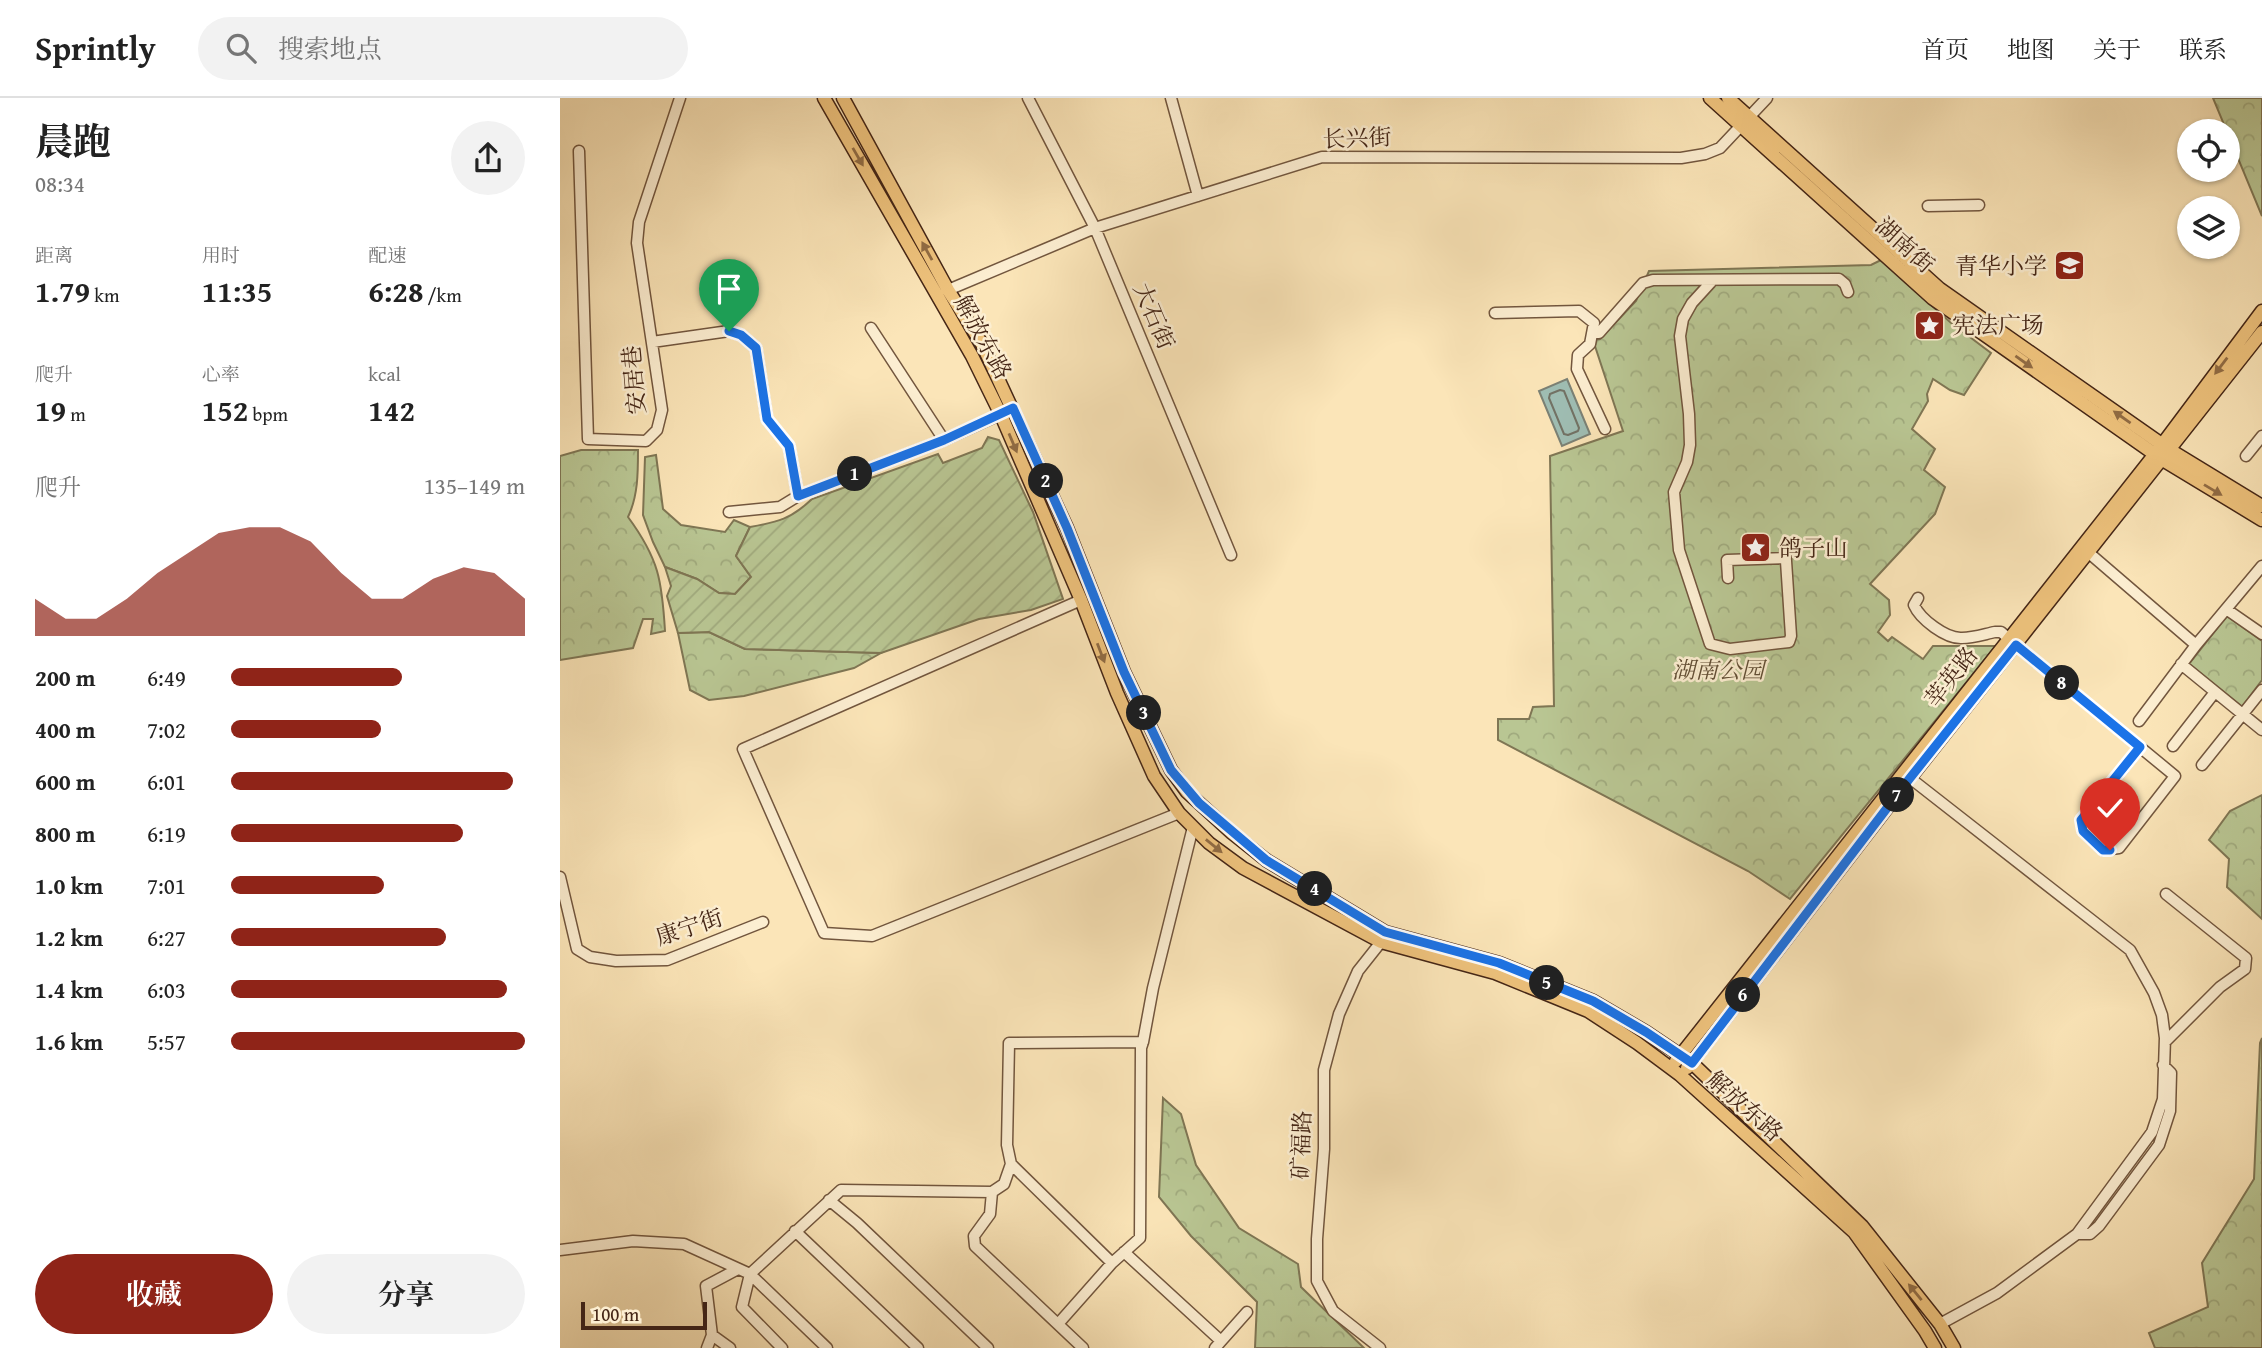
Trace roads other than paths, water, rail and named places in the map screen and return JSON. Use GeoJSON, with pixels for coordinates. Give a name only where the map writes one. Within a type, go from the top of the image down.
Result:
{"type":"FeatureCollection","features":[{"type":"Feature","properties":{"kind":"main road","name":"解放东路"},"geometry":{"type":"LineString","coordinates":[[824,98],[972,356],[1001,415],[1154,776],[1179,813],[1209,843],[1243,868],[1383,937],[1495,973],[1588,1010],[1674,1071],[1854,1232],[1935,1348]]}},
{"type":"Feature","properties":{"kind":"main road","name":"解放东路"},"geometry":{"type":"LineString","coordinates":[[843,98],[948,290],[982,344],[1067,528],[1124,672],[1171,770],[1199,803],[1266,860],[1383,937],[1499,963],[1593,1001],[1686,1059],[1862,1226],[1940,1324],[1954,1348]]}},
{"type":"Feature","properties":{"kind":"main road","name":"湖南街"},"geometry":{"type":"LineString","coordinates":[[1710,98],[1745,121],[1940,289],[2162,452],[2262,520]]}},
{"type":"Feature","properties":{"kind":"main road","name":"湖南街"},"geometry":{"type":"LineString","coordinates":[[1728,98],[1745,121]]}},
{"type":"Feature","properties":{"kind":"main road","name":"莘英路"},"geometry":{"type":"LineString","coordinates":[[1674,1071],[1910,778],[2012,642],[2089,553],[2262,312]]}},
{"type":"Feature","properties":{"kind":"main road","name":"莘英路"},"geometry":{"type":"LineString","coordinates":[[1686,1059],[2162,452],[2262,332]]}},
{"type":"Feature","properties":{"kind":"main road","name":"湖南街"},"geometry":{"type":"LineString","coordinates":[[2162,452],[2262,506]]}},
{"type":"Feature","properties":{"kind":"street","name":"安居巷"},"geometry":{"type":"LineString","coordinates":[[579,151],[588,439],[646,441],[657,430],[662,410],[637,243],[639,222],[680,98]]}},
{"type":"Feature","properties":{"kind":"street","name":"大石街"},"geometry":{"type":"LineString","coordinates":[[1028,98],[1095,228],[1231,555]]}},
{"type":"Feature","properties":{"kind":"street"},"geometry":{"type":"LineString","coordinates":[[1171,98],[1198,196]]}},
{"type":"Feature","properties":{"kind":"street","name":"长兴街"},"geometry":{"type":"LineString","coordinates":[[948,290],[1095,228],[1322,158],[1681,158],[1705,155],[1720,148],[1767,98]]}},
{"type":"Feature","properties":{"kind":"street"},"geometry":{"type":"LineString","coordinates":[[1928,206],[1979,205]]}},
{"type":"Feature","properties":{"kind":"street"},"geometry":{"type":"LineString","coordinates":[[1594,333],[1599,333],[1643,284],[1653,280],[1839,279],[1848,292]]}},
{"type":"Feature","properties":{"kind":"street"},"geometry":{"type":"LineString","coordinates":[[1713,280],[1692,303],[1683,319],[1680,336],[1690,445],[1688,462],[1674,492],[1679,550],[1710,644],[1730,649],[1789,642],[1791,636],[1785,546]]}},
{"type":"Feature","properties":{"kind":"street"},"geometry":{"type":"LineString","coordinates":[[1495,313],[1579,311],[1594,323],[1590,344],[1577,355],[1577,369],[1605,429]]}},
{"type":"Feature","properties":{"kind":"street"},"geometry":{"type":"LineString","coordinates":[[871,328],[944,440]]}},
{"type":"Feature","properties":{"kind":"street"},"geometry":{"type":"LineString","coordinates":[[652,342],[729,331],[741,335],[756,348],[767,419],[789,446],[798,496]]}},
{"type":"Feature","properties":{"kind":"street"},"geometry":{"type":"LineString","coordinates":[[729,512],[780,506],[798,496],[944,440],[1013,408]]}},
{"type":"Feature","properties":{"kind":"street"},"geometry":{"type":"LineString","coordinates":[[2246,456],[2262,436]]}},
{"type":"Feature","properties":{"kind":"street"},"geometry":{"type":"LineString","coordinates":[[2089,553],[2196,645]]}},
{"type":"Feature","properties":{"kind":"street"},"geometry":{"type":"LineString","coordinates":[[1728,578],[1727,560],[1786,558]]}},
{"type":"Feature","properties":{"kind":"street"},"geometry":{"type":"LineString","coordinates":[[2139,720],[2196,645],[2262,566]]}},
{"type":"Feature","properties":{"kind":"street"},"geometry":{"type":"LineString","coordinates":[[1918,598],[1914,605],[1923,618],[1949,635],[1960,638],[2001,632],[2012,642],[2140,747],[2175,776],[2119,848],[2103,850],[2083,831],[2081,820],[2140,747]]}},
{"type":"Feature","properties":{"kind":"street"},"geometry":{"type":"LineString","coordinates":[[1081,600],[743,749],[824,933],[872,936],[1179,813]]}},
{"type":"Feature","properties":{"kind":"street"},"geometry":{"type":"LineString","coordinates":[[2226,609],[2262,635]]}},
{"type":"Feature","properties":{"kind":"street"},"geometry":{"type":"LineString","coordinates":[[2181,664],[2262,730]]}},
{"type":"Feature","properties":{"kind":"street"},"geometry":{"type":"LineString","coordinates":[[2202,765],[2262,690]]}},
{"type":"Feature","properties":{"kind":"street"},"geometry":{"type":"LineString","coordinates":[[2173,746],[2215,692]]}},
{"type":"Feature","properties":{"kind":"street"},"geometry":{"type":"LineString","coordinates":[[1910,778],[2130,950],[2154,993],[2162,1015],[2165,1042],[2163,1099],[2152,1132],[2077,1234],[1997,1293],[1940,1324]]}},
{"type":"Feature","properties":{"kind":"street"},"geometry":{"type":"LineString","coordinates":[[1058,1324],[1112,1263],[1140,1238],[1143,1042],[1193,827]]}},
{"type":"Feature","properties":{"kind":"street","name":"康宁街"},"geometry":{"type":"LineString","coordinates":[[560,877],[577,949],[590,957],[617,961],[667,960],[763,922]]}},
{"type":"Feature","properties":{"kind":"street"},"geometry":{"type":"LineString","coordinates":[[2165,1042],[2220,987],[2245,969],[2246,958],[2166,894]]}},
{"type":"Feature","properties":{"kind":"street","name":"矿福路"},"geometry":{"type":"LineString","coordinates":[[1380,1348],[1333,1311],[1317,1281],[1317,1239],[1324,1149],[1324,1070],[1339,1014],[1358,971],[1383,937]]}},
{"type":"Feature","properties":{"kind":"street"},"geometry":{"type":"LineString","coordinates":[[782,1348],[742,1307],[750,1274],[841,1190],[992,1192],[1004,1184],[1011,1164],[1007,1145],[1009,1043],[1143,1042]]}},
{"type":"Feature","properties":{"kind":"street"},"geometry":{"type":"LineString","coordinates":[[1011,1164],[1112,1263]]}},
{"type":"Feature","properties":{"kind":"street"},"geometry":{"type":"LineString","coordinates":[[992,1192],[990,1213],[974,1236],[975,1246],[1083,1348]]}},
{"type":"Feature","properties":{"kind":"street"},"geometry":{"type":"LineString","coordinates":[[828,1200],[857,1223],[988,1348]]}},
{"type":"Feature","properties":{"kind":"street"},"geometry":{"type":"LineString","coordinates":[[795,1231],[918,1348]]}},
{"type":"Feature","properties":{"kind":"street"},"geometry":{"type":"LineString","coordinates":[[560,1251],[633,1241],[684,1244],[750,1274],[827,1348]]}},
{"type":"Feature","properties":{"kind":"street"},"geometry":{"type":"LineString","coordinates":[[1124,1252],[1218,1345],[1247,1312]]}},
{"type":"Feature","properties":{"kind":"street"},"geometry":{"type":"LineString","coordinates":[[707,1348],[712,1335],[706,1286],[736,1269]]}},
{"type":"Feature","properties":{"kind":"street"},"geometry":{"type":"LineString","coordinates":[[712,1335],[730,1348]]}},
{"type":"Feature","properties":{"kind":"water"},"geometry":{"type":"Polygon","coordinates":[[[1567,379],[1590,434],[1562,446],[1539,391],[1567,379]]]}},
{"type":"Feature","properties":{"kind":"place","name":"青华小学"},"geometry":{"type":"Point","coordinates":[2070,266]}},
{"type":"Feature","properties":{"kind":"place","name":"宪法广场"},"geometry":{"type":"Point","coordinates":[1929,325]}},
{"type":"Feature","properties":{"kind":"place","name":"鸽子山"},"geometry":{"type":"Point","coordinates":[1756,548]}},
{"type":"Feature","properties":{"kind":"park label","name":"湖南公园"},"geometry":{"type":"Point","coordinates":[1718,670]}}]}
